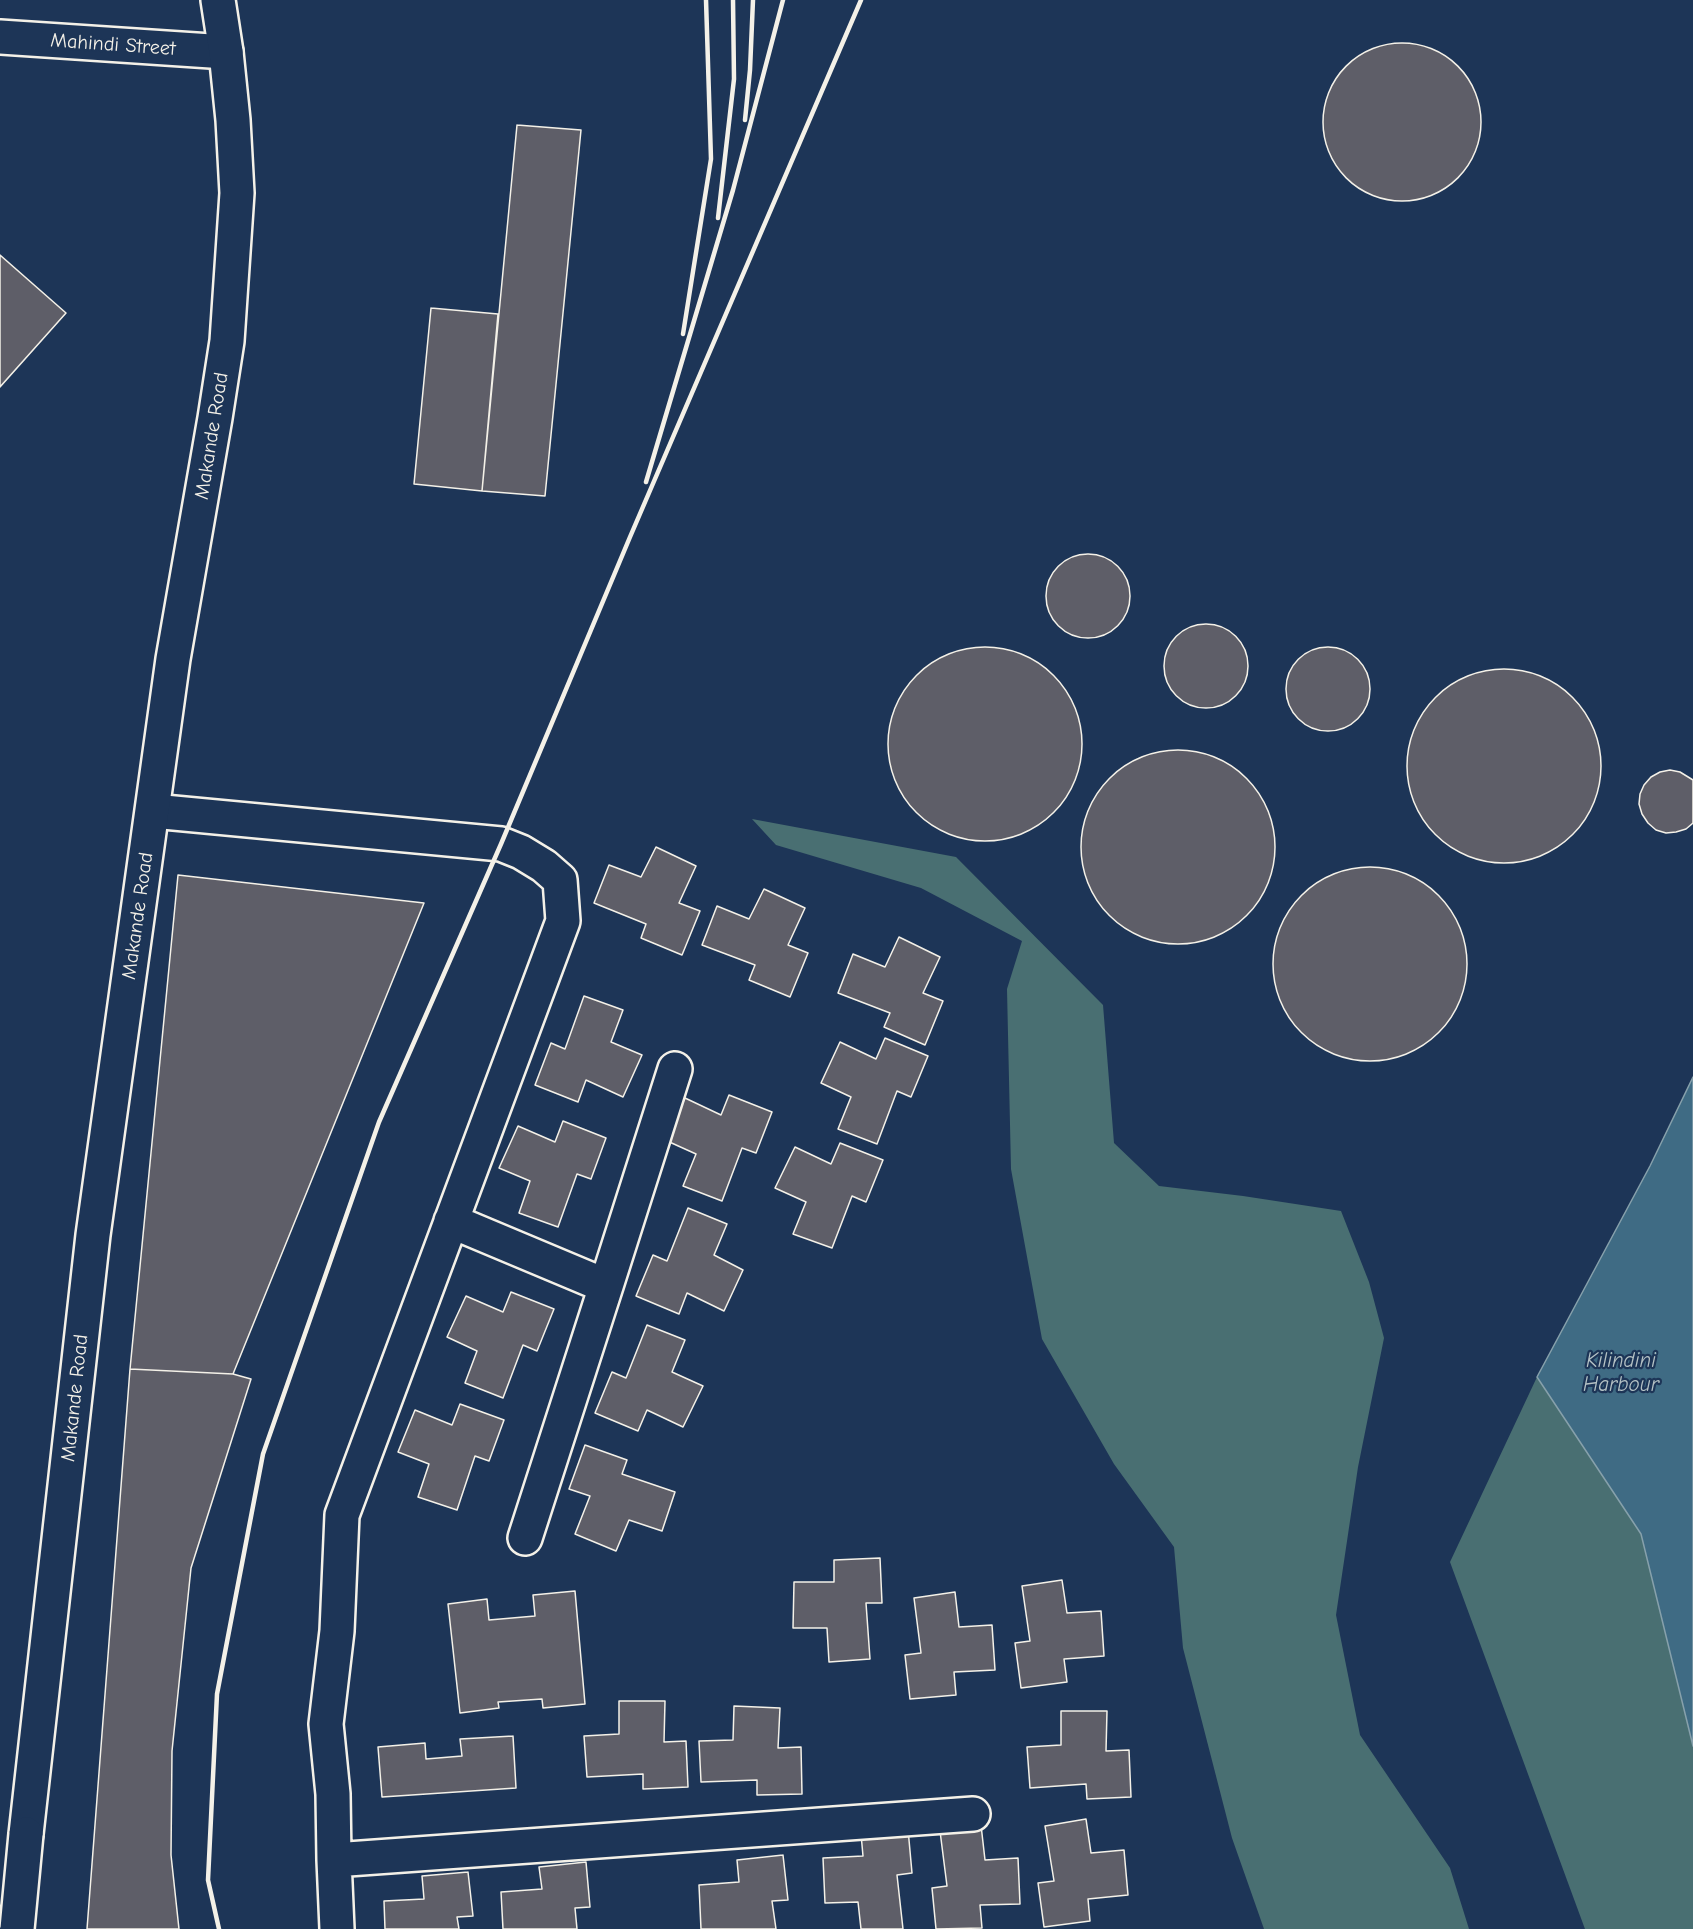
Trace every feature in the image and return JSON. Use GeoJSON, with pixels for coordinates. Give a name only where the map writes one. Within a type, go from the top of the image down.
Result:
{"type":"FeatureCollection","features":[{"type":"Feature","properties":{"kind":"street","name":"Makande Road"},"geometry":{"type":"LineString","coordinates":[[17,1929],[93,1235],[173,659],[227,341],[237,193],[233,120],[218,0]]}},
{"type":"Feature","properties":{"kind":"street","name":"Mahindi Street"},"geometry":{"type":"LineString","coordinates":[[0,37],[226,52]]}},
{"type":"Feature","properties":{"kind":"street"},"geometry":{"type":"LineString","coordinates":[[153,811],[501,844],[528,856],[560,880],[563,921],[342,1515],[337,1631],[326,1724],[333,1794],[337,1929]]}},
{"type":"Feature","properties":{"kind":"street"},"geometry":{"type":"LineString","coordinates":[[525,1538],[675,1069]]}},
{"type":"Feature","properties":{"kind":"street"},"geometry":{"type":"LineString","coordinates":[[451,1221],[606,1286]]}},
{"type":"Feature","properties":{"kind":"street"},"geometry":{"type":"LineString","coordinates":[[334,1860],[973,1814]]}},
{"type":"Feature","properties":{"kind":"green space"},"geometry":{"type":"Polygon","coordinates":[[[752,819],[956,857],[1103,1005],[1114,1143],[1159,1186],[1341,1211],[1369,1282],[1384,1338],[1358,1467],[1336,1615],[1360,1735],[1450,1868],[1469,1929],[1264,1929],[1232,1838],[1183,1648],[1174,1547],[1114,1464],[1042,1339],[1011,1169],[1007,989],[1022,941],[921,888],[776,845],[752,819]]]}},
{"type":"Feature","properties":{"kind":"green space"},"geometry":{"type":"Polygon","coordinates":[[[1537,1377],[1641,1534],[1693,1746],[1693,1929],[1585,1929],[1450,1562],[1537,1377]]]}},
{"type":"Feature","properties":{"kind":"water","name":"Kilindini Harbour"},"geometry":{"type":"Polygon","coordinates":[[[1693,1077],[1693,1746],[1641,1534],[1537,1377],[1650,1166],[1693,1077]]]}},
{"type":"Feature","properties":{"kind":"building"},"geometry":{"type":"Polygon","coordinates":[[[1402,43],[1432,49],[1458,66],[1475,92],[1481,122],[1475,152],[1458,178],[1432,195],[1402,201],[1372,195],[1346,178],[1329,152],[1323,122],[1329,92],[1346,66],[1372,49],[1402,43]]]}},
{"type":"Feature","properties":{"kind":"building"},"geometry":{"type":"Polygon","coordinates":[[[517,125],[581,130],[545,496],[482,491],[517,125]]]}},
{"type":"Feature","properties":{"kind":"building"},"geometry":{"type":"Polygon","coordinates":[[[0,255],[66,313],[0,387],[0,255]]]}},
{"type":"Feature","properties":{"kind":"building"},"geometry":{"type":"Polygon","coordinates":[[[431,308],[498,314],[482,491],[414,484],[431,308]]]}},
{"type":"Feature","properties":{"kind":"building"},"geometry":{"type":"Polygon","coordinates":[[[1080,554],[1096,554],[1112,561],[1123,572],[1130,588],[1127,612],[1118,626],[1096,638],[1080,638],[1064,631],[1053,620],[1046,604],[1046,588],[1053,572],[1064,561],[1080,554]]]}},
{"type":"Feature","properties":{"kind":"building"},"geometry":{"type":"Polygon","coordinates":[[[1198,624],[1214,624],[1230,631],[1241,642],[1248,658],[1245,682],[1236,696],[1214,708],[1198,708],[1182,701],[1171,690],[1164,674],[1164,658],[1171,642],[1182,631],[1198,624]]]}},
{"type":"Feature","properties":{"kind":"building"},"geometry":{"type":"Polygon","coordinates":[[[985,647],[1004,649],[1031,659],[1046,669],[1060,683],[1074,707],[1080,725],[1082,744],[1080,763],[1070,790],[1060,805],[1046,819],[1022,833],[1004,839],[985,841],[966,839],[939,829],[924,819],[910,805],[896,781],[890,763],[888,744],[890,725],[900,698],[910,683],[924,669],[948,655],[966,649],[985,647]]]}},
{"type":"Feature","properties":{"kind":"building"},"geometry":{"type":"Polygon","coordinates":[[[1320,647],[1336,647],[1352,654],[1363,665],[1370,681],[1367,705],[1358,719],[1336,731],[1320,731],[1304,724],[1293,713],[1286,697],[1286,681],[1293,665],[1304,654],[1320,647]]]}},
{"type":"Feature","properties":{"kind":"building"},"geometry":{"type":"Polygon","coordinates":[[[1504,669],[1532,673],[1550,681],[1565,691],[1579,705],[1597,738],[1601,766],[1597,794],[1589,812],[1579,827],[1565,841],[1532,859],[1504,863],[1476,859],[1458,851],[1443,841],[1429,827],[1411,794],[1407,766],[1411,738],[1419,720],[1429,705],[1443,691],[1476,673],[1504,669]]]}},
{"type":"Feature","properties":{"kind":"building"},"geometry":{"type":"Polygon","coordinates":[[[1178,750],[1206,754],[1224,762],[1239,772],[1253,786],[1271,819],[1275,847],[1271,875],[1263,893],[1253,908],[1239,922],[1206,940],[1178,944],[1150,940],[1132,932],[1117,922],[1103,908],[1085,875],[1081,847],[1085,819],[1093,801],[1103,786],[1117,772],[1150,754],[1178,750]]]}},
{"type":"Feature","properties":{"kind":"building"},"geometry":{"type":"Polygon","coordinates":[[[1670,770],[1680,772],[1693,780],[1693,823],[1686,829],[1666,833],[1656,830],[1648,823],[1639,804],[1644,785],[1651,777],[1670,770]]]}},
{"type":"Feature","properties":{"kind":"building"},"geometry":{"type":"Polygon","coordinates":[[[656,847],[696,866],[679,903],[700,911],[682,955],[641,938],[646,924],[594,903],[609,865],[641,877],[656,847]]]}},
{"type":"Feature","properties":{"kind":"building"},"geometry":{"type":"Polygon","coordinates":[[[1370,867],[1398,871],[1416,879],[1431,889],[1445,903],[1463,936],[1467,964],[1463,992],[1455,1010],[1445,1025],[1431,1039],[1398,1057],[1370,1061],[1342,1057],[1324,1049],[1309,1039],[1295,1025],[1277,992],[1273,964],[1277,936],[1285,918],[1295,903],[1309,889],[1342,871],[1370,867]]]}},
{"type":"Feature","properties":{"kind":"building"},"geometry":{"type":"Polygon","coordinates":[[[178,875],[424,903],[233,1374],[130,1369],[178,875]]]}},
{"type":"Feature","properties":{"kind":"building"},"geometry":{"type":"Polygon","coordinates":[[[764,889],[805,908],[788,945],[808,953],[790,997],[749,980],[755,965],[702,945],[717,906],[749,919],[764,889]]]}},
{"type":"Feature","properties":{"kind":"building"},"geometry":{"type":"Polygon","coordinates":[[[899,937],[940,957],[923,993],[943,1001],[925,1045],[884,1027],[890,1013],[838,993],[853,954],[885,967],[899,937]]]}},
{"type":"Feature","properties":{"kind":"building"},"geometry":{"type":"Polygon","coordinates":[[[584,996],[623,1010],[611,1042],[642,1055],[623,1097],[586,1080],[578,1102],[535,1085],[551,1043],[565,1049],[584,996]]]}},
{"type":"Feature","properties":{"kind":"building"},"geometry":{"type":"Polygon","coordinates":[[[885,1038],[928,1056],[911,1097],[897,1091],[877,1144],[838,1129],[851,1097],[821,1083],[840,1042],[876,1059],[885,1038]]]}},
{"type":"Feature","properties":{"kind":"building"},"geometry":{"type":"Polygon","coordinates":[[[729,1095],[772,1112],[756,1153],[742,1148],[722,1201],[683,1186],[696,1154],[665,1140],[685,1098],[721,1115],[729,1095]]]}},
{"type":"Feature","properties":{"kind":"building"},"geometry":{"type":"Polygon","coordinates":[[[563,1121],[606,1138],[591,1179],[577,1174],[558,1227],[519,1213],[530,1181],[499,1168],[518,1126],[555,1142],[563,1121]]]}},
{"type":"Feature","properties":{"kind":"building"},"geometry":{"type":"Polygon","coordinates":[[[840,1143],[883,1160],[866,1202],[852,1196],[832,1248],[793,1234],[806,1202],[775,1188],[795,1147],[831,1164],[840,1143]]]}},
{"type":"Feature","properties":{"kind":"building"},"geometry":{"type":"Polygon","coordinates":[[[688,1208],[727,1224],[714,1255],[743,1270],[724,1311],[687,1293],[679,1314],[636,1296],[653,1255],[667,1261],[688,1208]]]}},
{"type":"Feature","properties":{"kind":"building"},"geometry":{"type":"Polygon","coordinates":[[[511,1292],[554,1309],[537,1351],[523,1345],[503,1398],[465,1383],[477,1351],[447,1337],[466,1296],[503,1312],[511,1292]]]}},
{"type":"Feature","properties":{"kind":"building"},"geometry":{"type":"Polygon","coordinates":[[[647,1325],[685,1340],[672,1372],[703,1386],[683,1427],[647,1410],[638,1431],[595,1413],[612,1372],[626,1378],[647,1325]]]}},
{"type":"Feature","properties":{"kind":"building"},"geometry":{"type":"Polygon","coordinates":[[[130,1369],[233,1374],[251,1379],[191,1568],[172,1751],[171,1855],[179,1929],[87,1929],[130,1369]]]}},
{"type":"Feature","properties":{"kind":"building"},"geometry":{"type":"Polygon","coordinates":[[[460,1404],[504,1420],[489,1461],[475,1456],[457,1510],[418,1497],[429,1464],[398,1452],[415,1410],[452,1425],[460,1404]]]}},
{"type":"Feature","properties":{"kind":"building"},"geometry":{"type":"Polygon","coordinates":[[[585,1445],[627,1460],[622,1474],[675,1492],[662,1531],[629,1520],[616,1551],[575,1534],[590,1496],[569,1489],[585,1445]]]}},
{"type":"Feature","properties":{"kind":"building"},"geometry":{"type":"Polygon","coordinates":[[[880,1558],[882,1603],[866,1603],[870,1659],[829,1662],[827,1628],[793,1628],[794,1582],[834,1582],[834,1560],[880,1558]]]}},
{"type":"Feature","properties":{"kind":"building"},"geometry":{"type":"Polygon","coordinates":[[[1062,1580],[1067,1613],[1101,1611],[1104,1656],[1064,1659],[1067,1682],[1021,1688],[1015,1643],[1030,1641],[1022,1586],[1062,1580]]]}},
{"type":"Feature","properties":{"kind":"building"},"geometry":{"type":"Polygon","coordinates":[[[575,1591],[585,1704],[543,1708],[542,1699],[498,1702],[499,1708],[460,1713],[448,1604],[487,1599],[489,1620],[535,1616],[533,1595],[575,1591]]]}},
{"type":"Feature","properties":{"kind":"building"},"geometry":{"type":"Polygon","coordinates":[[[955,1592],[959,1627],[992,1625],[995,1670],[954,1672],[956,1695],[910,1699],[905,1655],[921,1653],[914,1598],[955,1592]]]}},
{"type":"Feature","properties":{"kind":"building"},"geometry":{"type":"Polygon","coordinates":[[[619,1701],[665,1701],[664,1742],[686,1741],[688,1787],[643,1789],[643,1774],[587,1777],[584,1736],[619,1734],[619,1701]]]}},
{"type":"Feature","properties":{"kind":"building"},"geometry":{"type":"Polygon","coordinates":[[[734,1706],[780,1708],[778,1748],[801,1747],[802,1794],[757,1795],[757,1780],[701,1782],[699,1741],[733,1740],[734,1706]]]}},
{"type":"Feature","properties":{"kind":"building"},"geometry":{"type":"Polygon","coordinates":[[[1061,1711],[1107,1711],[1106,1751],[1129,1750],[1131,1797],[1087,1799],[1086,1784],[1030,1788],[1027,1747],[1061,1745],[1061,1711]]]}},
{"type":"Feature","properties":{"kind":"building"},"geometry":{"type":"Polygon","coordinates":[[[513,1736],[516,1788],[382,1797],[378,1747],[425,1743],[426,1759],[462,1756],[460,1739],[513,1736]]]}},
{"type":"Feature","properties":{"kind":"building"},"geometry":{"type":"Polygon","coordinates":[[[1086,1819],[1091,1853],[1124,1850],[1128,1895],[1088,1899],[1090,1921],[1044,1927],[1038,1883],[1054,1881],[1045,1826],[1086,1819]]]}},
{"type":"Feature","properties":{"kind":"building"},"geometry":{"type":"Polygon","coordinates":[[[981,1825],[985,1860],[1018,1858],[1020,1904],[980,1905],[982,1928],[936,1929],[932,1888],[947,1886],[940,1831],[981,1825]]]}},
{"type":"Feature","properties":{"kind":"building"},"geometry":{"type":"Polygon","coordinates":[[[908,1829],[912,1873],[897,1875],[903,1929],[861,1929],[858,1902],[825,1903],[823,1858],[863,1856],[861,1834],[908,1829]]]}},
{"type":"Feature","properties":{"kind":"building"},"geometry":{"type":"Polygon","coordinates":[[[783,1855],[788,1900],[772,1901],[776,1929],[701,1929],[699,1885],[739,1882],[737,1860],[783,1855]]]}},
{"type":"Feature","properties":{"kind":"building"},"geometry":{"type":"Polygon","coordinates":[[[586,1862],[590,1907],[575,1908],[577,1929],[503,1929],[501,1892],[542,1889],[539,1867],[586,1862]]]}},
{"type":"Feature","properties":{"kind":"building"},"geometry":{"type":"Polygon","coordinates":[[[468,1872],[473,1916],[457,1917],[459,1929],[385,1929],[384,1901],[424,1899],[422,1876],[468,1872]]]}},
{"type":"Feature","properties":{"kind":"railway"},"geometry":{"type":"LineString","coordinates":[[683,334],[711,159],[706,0]]}},
{"type":"Feature","properties":{"kind":"railway"},"geometry":{"type":"LineString","coordinates":[[718,218],[734,79],[733,0]]}},
{"type":"Feature","properties":{"kind":"railway"},"geometry":{"type":"LineString","coordinates":[[745,120],[753,0]]}},
{"type":"Feature","properties":{"kind":"railway"},"geometry":{"type":"LineString","coordinates":[[646,482],[733,190],[783,0]]}},
{"type":"Feature","properties":{"kind":"railway"},"geometry":{"type":"LineString","coordinates":[[219,1929],[208,1880],[217,1694],[263,1454],[379,1122],[501,844],[861,0]]}},
{"type":"Feature","properties":{"kind":"railway"},"geometry":{"type":"LineString","coordinates":[[0,1907],[24,1929]]}}]}
